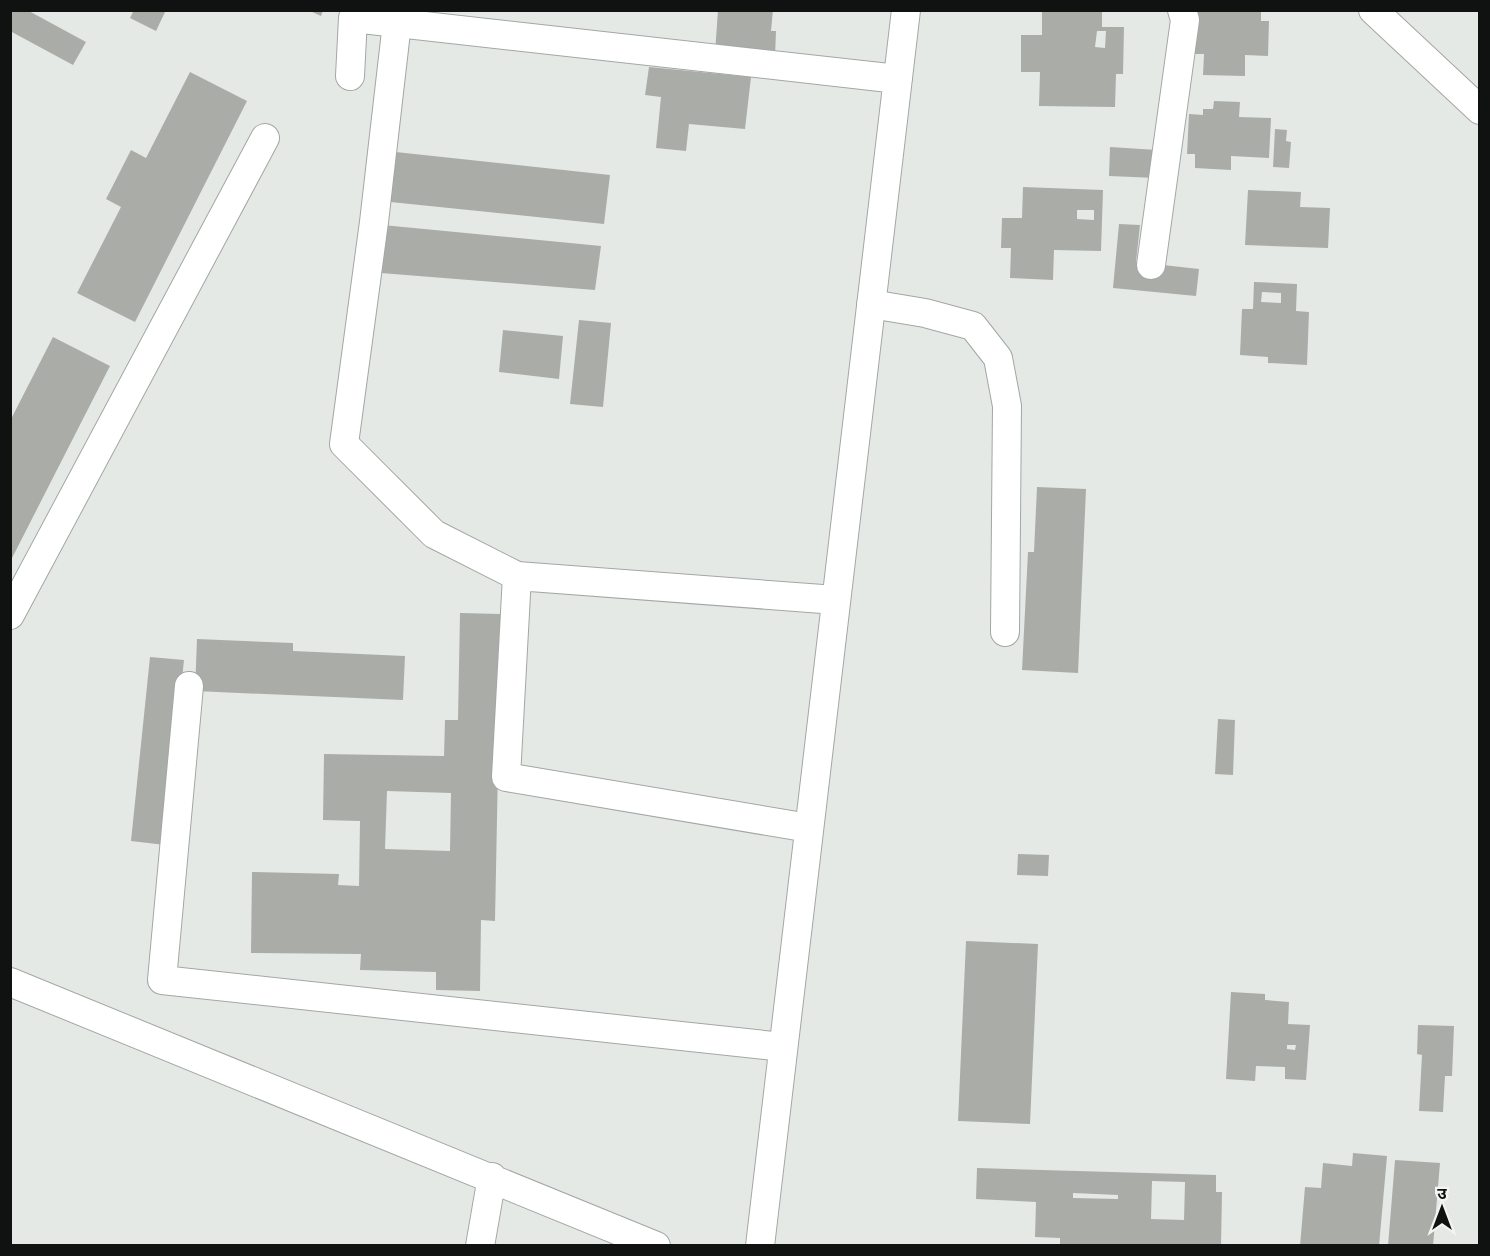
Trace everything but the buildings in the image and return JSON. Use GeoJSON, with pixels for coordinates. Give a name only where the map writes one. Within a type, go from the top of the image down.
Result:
{"type":"FeatureCollection","features":[{"type":"Feature","properties":{"kind":"street"},"geometry":{"type":"LineString","coordinates":[[760,1245],[906,10]]}},
{"type":"Feature","properties":{"kind":"street"},"geometry":{"type":"LineString","coordinates":[[1151,265],[1185,20],[1182,10]]}},
{"type":"Feature","properties":{"kind":"street"},"geometry":{"type":"LineString","coordinates":[[1373,10],[1479,110]]}},
{"type":"Feature","properties":{"kind":"street"},"geometry":{"type":"LineString","coordinates":[[350,76],[354,18],[898,80]]}},
{"type":"Feature","properties":{"kind":"street"},"geometry":{"type":"LineString","coordinates":[[398,23],[344,444],[434,534],[517,576],[836,600]]}},
{"type":"Feature","properties":{"kind":"street"},"geometry":{"type":"LineString","coordinates":[[10,615],[265,138]]}},
{"type":"Feature","properties":{"kind":"street"},"geometry":{"type":"LineString","coordinates":[[871,304],[973,326],[998,358],[1007,406],[1005,632]]}},
{"type":"Feature","properties":{"kind":"street"},"geometry":{"type":"LineString","coordinates":[[517,576],[506,777],[809,828]]}},
{"type":"Feature","properties":{"kind":"street"},"geometry":{"type":"LineString","coordinates":[[189,686],[162,981],[783,1047]]}},
{"type":"Feature","properties":{"kind":"street"},"geometry":{"type":"LineString","coordinates":[[10,982],[656,1245]]}},
{"type":"Feature","properties":{"kind":"street"},"geometry":{"type":"LineString","coordinates":[[480,1245],[491,1177]]}}]}
